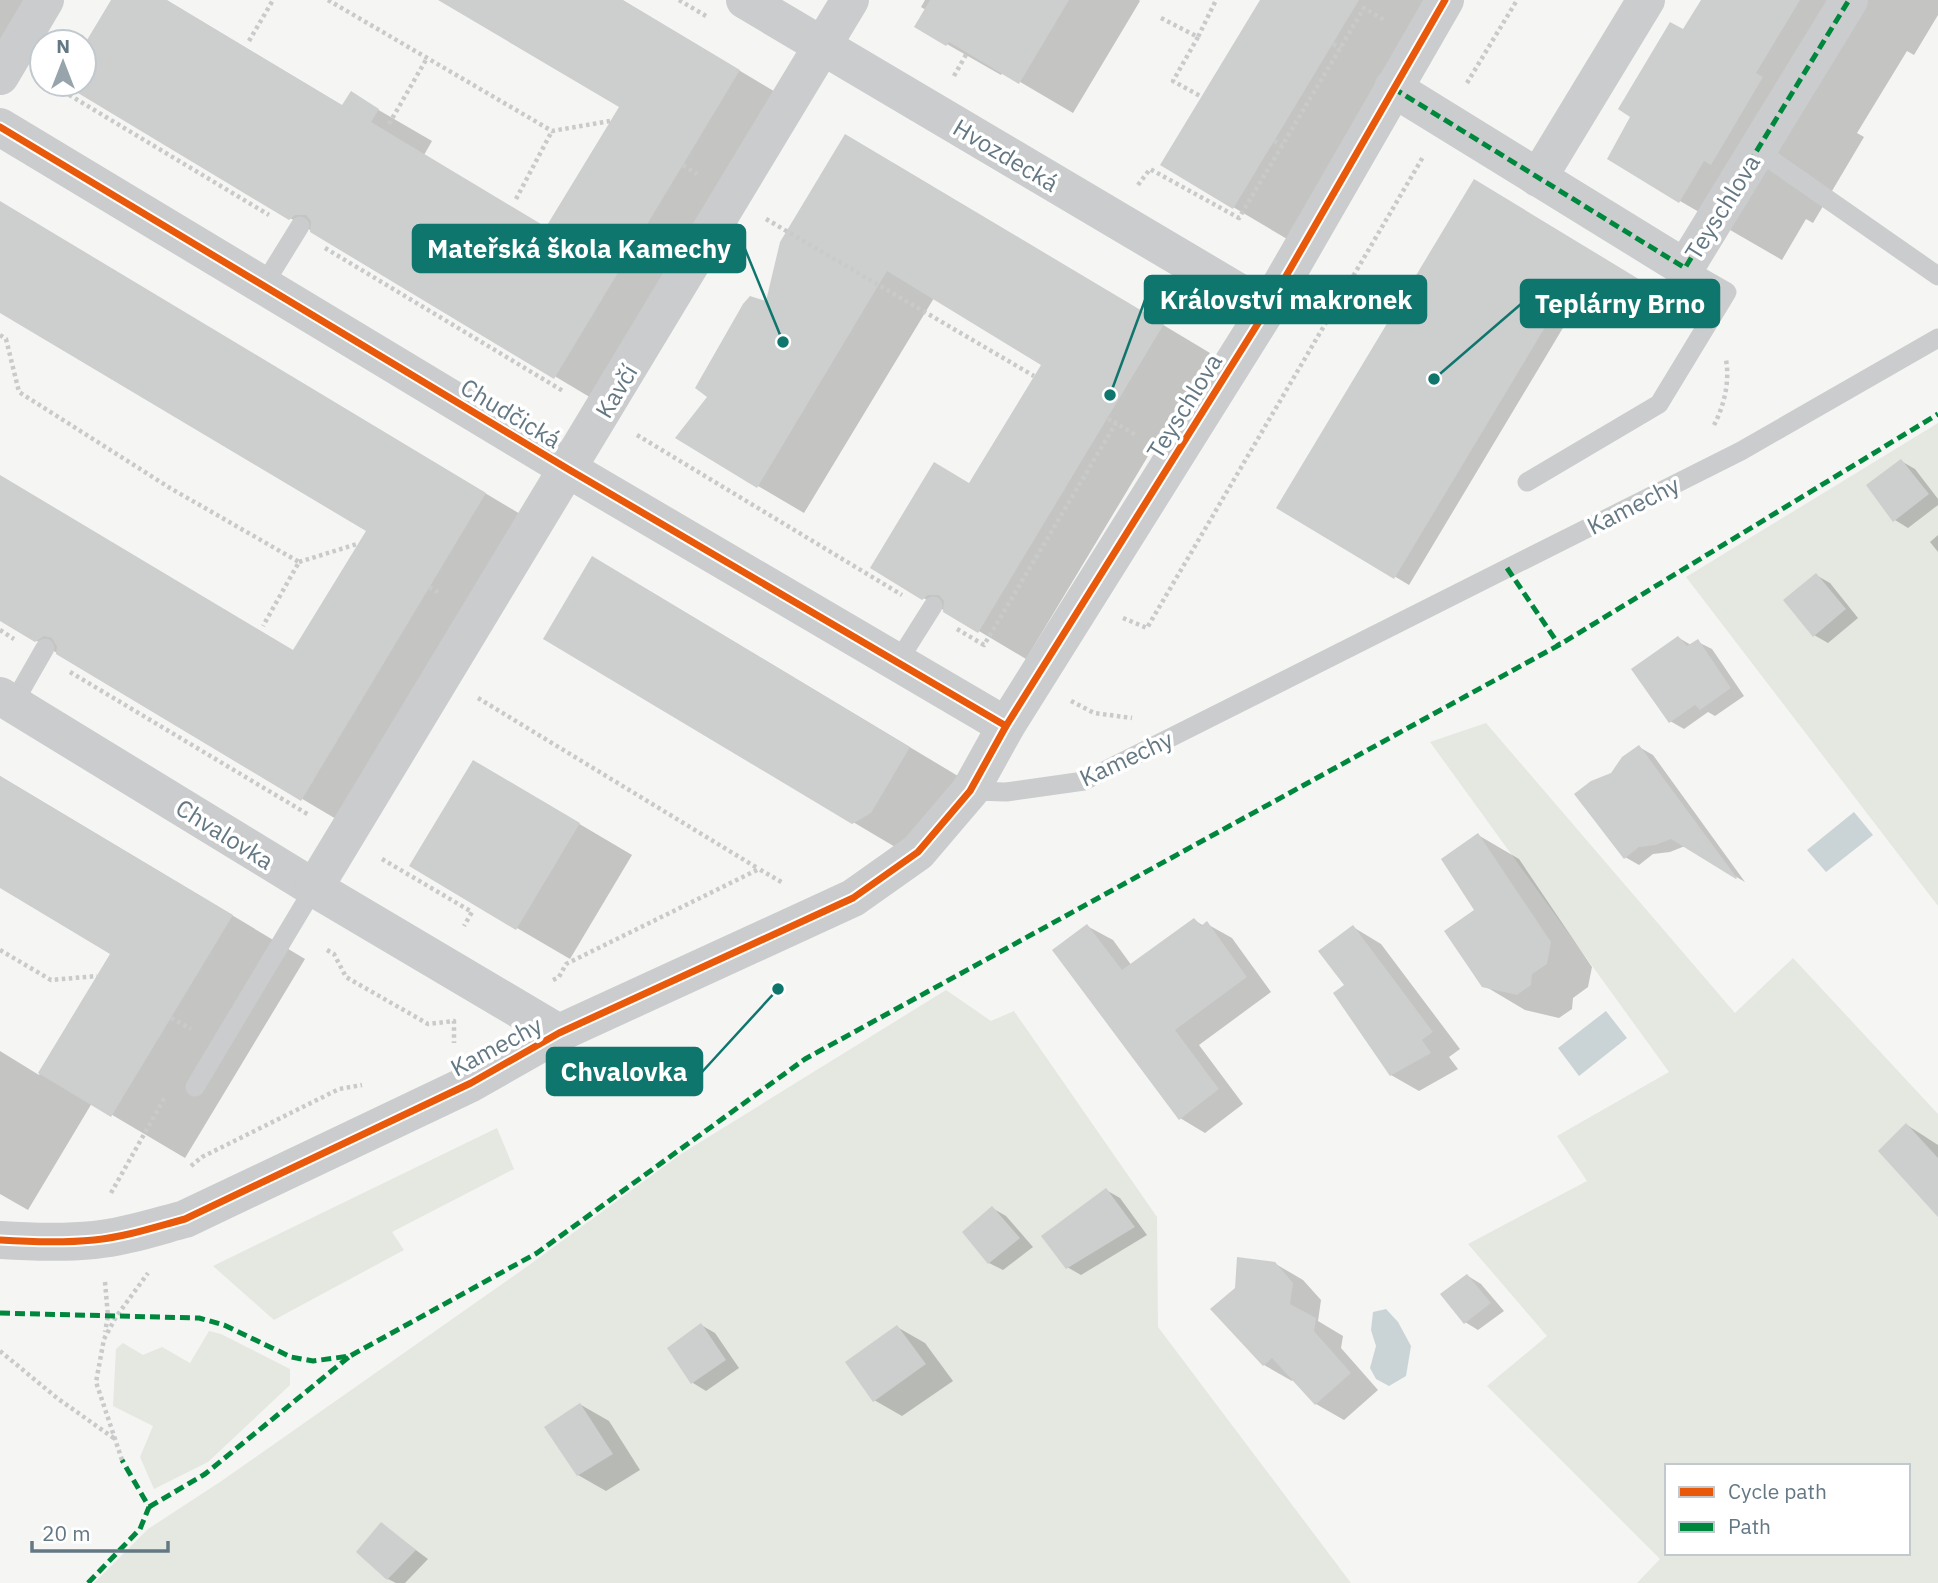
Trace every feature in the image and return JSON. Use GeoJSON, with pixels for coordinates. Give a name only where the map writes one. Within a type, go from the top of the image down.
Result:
{"type":"FeatureCollection","features":[{"type":"Feature","properties":{"kind":"street"},"geometry":{"type":"LineString","coordinates":[[0,76],[45,0]]}},
{"type":"Feature","properties":{"kind":"street","name":"Hvozdecká"},"geometry":{"type":"LineString","coordinates":[[745,0],[1267,309]]}},
{"type":"Feature","properties":{"kind":"street","name":"Kavčí"},"geometry":{"type":"LineString","coordinates":[[314,888],[850,0]]}},
{"type":"Feature","properties":{"kind":"street","name":"Teyschlova"},"geometry":{"type":"LineString","coordinates":[[970,791],[1006,726],[1267,309],[1445,0]]}},
{"type":"Feature","properties":{"kind":"street"},"geometry":{"type":"LineString","coordinates":[[1538,178],[1646,0]]}},
{"type":"Feature","properties":{"kind":"street","name":"Teyschlova"},"geometry":{"type":"LineString","coordinates":[[1393,88],[1685,268],[1849,0]]}},
{"type":"Feature","properties":{"kind":"street","name":"Chudčická"},"geometry":{"type":"LineString","coordinates":[[0,127],[568,469],[1006,726]]}},
{"type":"Feature","properties":{"kind":"street","name":"Chvalovka"},"geometry":{"type":"LineString","coordinates":[[6,700],[314,888],[559,1033]]}},
{"type":"Feature","properties":{"kind":"street","name":"Kamechy"},"geometry":{"type":"LineString","coordinates":[[0,1240],[94,1240],[136,1233],[185,1219],[471,1083],[559,1033],[853,898],[918,852],[970,791]]}},
{"type":"Feature","properties":{"kind":"lane"},"geometry":{"type":"LineString","coordinates":[[1757,150],[1938,276]]}},
{"type":"Feature","properties":{"kind":"lane"},"geometry":{"type":"LineString","coordinates":[[263,286],[298,229]]}},
{"type":"Feature","properties":{"kind":"lane"},"geometry":{"type":"LineString","coordinates":[[1527,482],[1659,404],[1727,292],[1685,268]]}},
{"type":"Feature","properties":{"kind":"lane","name":"Kamechy"},"geometry":{"type":"LineString","coordinates":[[970,791],[1006,792],[1084,781],[1741,451],[1938,338]]}},
{"type":"Feature","properties":{"kind":"lane"},"geometry":{"type":"LineString","coordinates":[[897,663],[931,609]]}},
{"type":"Feature","properties":{"kind":"lane"},"geometry":{"type":"LineString","coordinates":[[6,700],[43,651]]}},
{"type":"Feature","properties":{"kind":"lane"},"geometry":{"type":"LineString","coordinates":[[195,1087],[314,888]]}},
{"type":"Feature","properties":{"kind":"path"},"geometry":{"type":"LineString","coordinates":[[249,41],[273,0]]}},
{"type":"Feature","properties":{"kind":"path"},"geometry":{"type":"LineString","coordinates":[[328,0],[552,131],[610,121]]}},
{"type":"Feature","properties":{"kind":"path"},"geometry":{"type":"LineString","coordinates":[[1202,97],[1173,81],[1216,0]]}},
{"type":"Feature","properties":{"kind":"path"},"geometry":{"type":"LineString","coordinates":[[1132,193],[1150,169],[1239,218],[1370,0]]}},
{"type":"Feature","properties":{"kind":"path"},"geometry":{"type":"LineString","coordinates":[[1122,618],[1147,628],[1517,0]]}},
{"type":"Feature","properties":{"kind":"path"},"geometry":{"type":"LineString","coordinates":[[1364,8],[1392,26]]}},
{"type":"Feature","properties":{"kind":"path"},"geometry":{"type":"LineString","coordinates":[[1161,18],[1198,37]]}},
{"type":"Feature","properties":{"kind":"path"},"geometry":{"type":"LineString","coordinates":[[1333,44],[1341,48]]}},
{"type":"Feature","properties":{"kind":"path"},"geometry":{"type":"LineString","coordinates":[[948,85],[967,53]]}},
{"type":"Feature","properties":{"kind":"path"},"geometry":{"type":"LineString","coordinates":[[389,124],[428,58]]}},
{"type":"Feature","properties":{"kind":"path"},"geometry":{"type":"LineString","coordinates":[[75,98],[931,609],[984,645],[1116,423]]}},
{"type":"Feature","properties":{"kind":"path"},"geometry":{"type":"LineString","coordinates":[[516,199],[552,131]]}},
{"type":"Feature","properties":{"kind":"path"},"geometry":{"type":"LineString","coordinates":[[1274,141],[1282,145]]}},
{"type":"Feature","properties":{"kind":"path"},"geometry":{"type":"LineString","coordinates":[[759,215],[1034,376]]}},
{"type":"Feature","properties":{"kind":"path"},"geometry":{"type":"LineString","coordinates":[[1708,323],[1723,338],[1728,373],[1721,412],[1708,436]]}},
{"type":"Feature","properties":{"kind":"path"},"geometry":{"type":"LineString","coordinates":[[0,335],[6,339],[19,392],[170,488],[299,562]]}},
{"type":"Feature","properties":{"kind":"path"},"geometry":{"type":"LineString","coordinates":[[1108,419],[1142,438]]}},
{"type":"Feature","properties":{"kind":"path"},"geometry":{"type":"LineString","coordinates":[[263,626],[299,562],[357,544]]}},
{"type":"Feature","properties":{"kind":"path"},"geometry":{"type":"LineString","coordinates":[[0,630],[43,651],[472,912],[460,935]]}},
{"type":"Feature","properties":{"kind":"path"},"geometry":{"type":"LineString","coordinates":[[471,694],[794,889]]}},
{"type":"Feature","properties":{"kind":"path"},"geometry":{"type":"LineString","coordinates":[[1062,696],[1094,713],[1139,719]]}},
{"type":"Feature","properties":{"kind":"path"},"geometry":{"type":"LineString","coordinates":[[550,982],[559,977],[566,964],[759,869]]}},
{"type":"Feature","properties":{"kind":"path"},"geometry":{"type":"LineString","coordinates":[[0,950],[51,981],[97,976]]}},
{"type":"Feature","properties":{"kind":"path"},"geometry":{"type":"LineString","coordinates":[[171,1018],[201,1034]]}},
{"type":"Feature","properties":{"kind":"path"},"geometry":{"type":"LineString","coordinates":[[110,1195],[168,1092]]}},
{"type":"Feature","properties":{"kind":"path"},"geometry":{"type":"LineString","coordinates":[[104,1339],[116,1317],[151,1269]]}},
{"type":"Feature","properties":{"kind":"path"},"geometry":{"type":"LineString","coordinates":[[104,1271],[108,1316],[96,1382],[122,1460]]}},
{"type":"Feature","properties":{"kind":"path"},"geometry":{"type":"LineString","coordinates":[[0,1351],[57,1398],[116,1439]]}},
{"type":"Feature","properties":{"kind":"shaded area"},"geometry":{"type":"Polygon","coordinates":[[[1938,423],[1938,906],[1686,577],[1938,423]]]}},
{"type":"Feature","properties":{"kind":"shaded area"},"geometry":{"type":"Polygon","coordinates":[[[1486,723],[1735,1013],[1793,958],[1938,1114],[1938,1583],[1637,1583],[1660,1559],[1487,1386],[1547,1336],[1468,1244],[1587,1181],[1557,1136],[1669,1072],[1430,742],[1486,723]]]}},
{"type":"Feature","properties":{"kind":"shaded area"},"geometry":{"type":"Polygon","coordinates":[[[1854,812],[1873,835],[1826,872],[1807,850],[1854,812]]]}},
{"type":"Feature","properties":{"kind":"shaded area"},"geometry":{"type":"Polygon","coordinates":[[[946,990],[991,1021],[1014,1011],[1157,1217],[1158,1327],[1351,1583],[94,1583],[148,1529],[220,1482],[525,1268],[681,1154],[946,990]]]}},
{"type":"Feature","properties":{"kind":"shaded area"},"geometry":{"type":"Polygon","coordinates":[[[1606,1011],[1627,1038],[1579,1076],[1558,1048],[1606,1011]]]}},
{"type":"Feature","properties":{"kind":"shaded area"},"geometry":{"type":"Polygon","coordinates":[[[497,1128],[514,1169],[392,1232],[404,1250],[274,1320],[213,1266],[497,1128]]]}},
{"type":"Feature","properties":{"kind":"shaded area"},"geometry":{"type":"Polygon","coordinates":[[[1386,1309],[1398,1322],[1411,1346],[1406,1376],[1389,1386],[1376,1379],[1370,1368],[1376,1346],[1371,1330],[1373,1312],[1386,1309]]]}},
{"type":"Feature","properties":{"kind":"shaded area"},"geometry":{"type":"Polygon","coordinates":[[[209,1331],[221,1334],[290,1369],[290,1385],[208,1462],[154,1489],[140,1457],[153,1426],[113,1406],[116,1349],[123,1343],[143,1355],[162,1347],[190,1363],[209,1331]]]}},
{"type":"Feature","properties":{"kind":"building"},"geometry":{"type":"Polygon","coordinates":[[[111,0],[167,0],[342,105],[351,91],[379,109],[371,122],[546,227],[619,107],[438,0],[623,0],[740,70],[554,379],[310,232],[311,221],[306,215],[295,215],[289,220],[86,98],[98,98],[98,28],[94,28],[111,0]]]}},
{"type":"Feature","properties":{"kind":"building"},"geometry":{"type":"Polygon","coordinates":[[[930,0],[1069,0],[1019,84],[949,42],[946,46],[914,27],[930,0]]]}},
{"type":"Feature","properties":{"kind":"building"},"geometry":{"type":"Polygon","coordinates":[[[1260,0],[1359,0],[1233,209],[1160,165],[1260,0]]]}},
{"type":"Feature","properties":{"kind":"building"},"geometry":{"type":"Polygon","coordinates":[[[1701,0],[1800,0],[1756,73],[1763,77],[1711,165],[1704,161],[1679,203],[1607,159],[1630,117],[1618,109],[1670,22],[1683,29],[1701,0]]]}},
{"type":"Feature","properties":{"kind":"building"},"geometry":{"type":"Polygon","coordinates":[[[845,134],[1164,324],[978,633],[943,612],[944,601],[939,595],[928,595],[922,600],[870,568],[934,462],[969,483],[1041,365],[887,271],[757,488],[675,438],[707,397],[695,388],[743,304],[750,296],[766,301],[780,242],[845,134]]]}},
{"type":"Feature","properties":{"kind":"building"},"geometry":{"type":"Polygon","coordinates":[[[1474,179],[1660,292],[1642,321],[1574,279],[1394,579],[1276,508],[1474,179]]]}},
{"type":"Feature","properties":{"kind":"building"},"geometry":{"type":"Polygon","coordinates":[[[0,201],[486,493],[301,801],[56,654],[57,647],[52,638],[44,636],[35,642],[0,621],[0,475],[293,650],[366,531],[0,313],[0,201]]]}},
{"type":"Feature","properties":{"kind":"building"},"geometry":{"type":"Polygon","coordinates":[[[1901,459],[1929,494],[1893,522],[1866,485],[1901,459]]]}},
{"type":"Feature","properties":{"kind":"building"},"geometry":{"type":"Polygon","coordinates":[[[592,556],[910,747],[871,813],[852,824],[543,639],[592,556]]]}},
{"type":"Feature","properties":{"kind":"building"},"geometry":{"type":"Polygon","coordinates":[[[1816,573],[1846,609],[1813,637],[1783,600],[1816,573]]]}},
{"type":"Feature","properties":{"kind":"building"},"geometry":{"type":"Polygon","coordinates":[[[1678,636],[1687,646],[1698,639],[1731,688],[1700,710],[1695,705],[1669,723],[1631,669],[1678,636]]]}},
{"type":"Feature","properties":{"kind":"building"},"geometry":{"type":"Polygon","coordinates":[[[1639,745],[1736,879],[1671,839],[1656,845],[1639,847],[1624,859],[1574,794],[1591,781],[1611,773],[1622,757],[1639,745]]]}},
{"type":"Feature","properties":{"kind":"building"},"geometry":{"type":"Polygon","coordinates":[[[473,760],[580,823],[516,930],[409,866],[473,760]]]}},
{"type":"Feature","properties":{"kind":"building"},"geometry":{"type":"Polygon","coordinates":[[[0,776],[233,915],[111,1117],[38,1073],[110,954],[0,888],[0,776]]]}},
{"type":"Feature","properties":{"kind":"building"},"geometry":{"type":"Polygon","coordinates":[[[1478,833],[1551,942],[1547,964],[1532,974],[1531,985],[1517,995],[1482,987],[1444,931],[1474,910],[1441,859],[1478,833]]]}},
{"type":"Feature","properties":{"kind":"building"},"geometry":{"type":"Polygon","coordinates":[[[1194,918],[1201,926],[1207,921],[1247,977],[1175,1030],[1219,1089],[1179,1120],[1052,950],[1087,924],[1122,970],[1194,918]]]}},
{"type":"Feature","properties":{"kind":"building"},"geometry":{"type":"Polygon","coordinates":[[[1353,925],[1433,1032],[1422,1040],[1431,1053],[1390,1076],[1333,993],[1344,985],[1318,951],[1353,925]]]}},
{"type":"Feature","properties":{"kind":"building"},"geometry":{"type":"Polygon","coordinates":[[[1906,1123],[1938,1158],[1938,1217],[1878,1151],[1906,1123]]]}},
{"type":"Feature","properties":{"kind":"building"},"geometry":{"type":"Polygon","coordinates":[[[1106,1188],[1135,1227],[1066,1269],[1041,1236],[1106,1188]]]}},
{"type":"Feature","properties":{"kind":"building"},"geometry":{"type":"Polygon","coordinates":[[[992,1206],[1020,1238],[988,1264],[962,1232],[992,1206]]]}},
{"type":"Feature","properties":{"kind":"building"},"geometry":{"type":"Polygon","coordinates":[[[1237,1257],[1275,1262],[1293,1283],[1290,1304],[1316,1318],[1314,1331],[1351,1373],[1315,1405],[1272,1358],[1263,1366],[1210,1309],[1235,1288],[1237,1257]]]}},
{"type":"Feature","properties":{"kind":"building"},"geometry":{"type":"Polygon","coordinates":[[[1467,1274],[1491,1303],[1464,1324],[1440,1294],[1467,1274]]]}},
{"type":"Feature","properties":{"kind":"building"},"geometry":{"type":"Polygon","coordinates":[[[701,1323],[726,1360],[691,1384],[667,1348],[701,1323]]]}},
{"type":"Feature","properties":{"kind":"building"},"geometry":{"type":"Polygon","coordinates":[[[897,1325],[926,1364],[873,1402],[845,1362],[897,1325]]]}},
{"type":"Feature","properties":{"kind":"building"},"geometry":{"type":"Polygon","coordinates":[[[580,1403],[613,1454],[577,1476],[544,1427],[580,1403]]]}},
{"type":"Feature","properties":{"kind":"building"},"geometry":{"type":"Polygon","coordinates":[[[381,1522],[416,1550],[387,1580],[356,1552],[381,1522]]]}},
{"type":"Feature","properties":{"kind":"marked path"},"geometry":{"type":"LineString","coordinates":[[1393,88],[1685,268],[1849,0]]}},
{"type":"Feature","properties":{"kind":"marked path"},"geometry":{"type":"LineString","coordinates":[[0,1313],[199,1318],[224,1325],[291,1357],[313,1361],[350,1356],[537,1253],[805,1059],[1559,645],[1938,414]]}},
{"type":"Feature","properties":{"kind":"marked path"},"geometry":{"type":"LineString","coordinates":[[1507,568],[1559,645]]}},
{"type":"Feature","properties":{"kind":"marked path"},"geometry":{"type":"LineString","coordinates":[[149,1507],[205,1474],[350,1356]]}},
{"type":"Feature","properties":{"kind":"marked path"},"geometry":{"type":"LineString","coordinates":[[88,1583],[140,1529],[149,1507],[122,1460]]}},
{"type":"Feature","properties":{"kind":"cycle path"},"geometry":{"type":"LineString","coordinates":[[0,1240],[94,1240],[185,1219],[471,1083],[559,1033],[853,898],[918,852],[970,791],[1006,726],[1267,309],[1445,0]]}},
{"type":"Feature","properties":{"kind":"cycle path"},"geometry":{"type":"LineString","coordinates":[[0,127],[568,469],[1006,726]]}},
{"type":"Feature","properties":{"kind":"place","name":"Mateřská škola Kamechy"},"geometry":{"type":"Point","coordinates":[783,342]}},
{"type":"Feature","properties":{"kind":"place","name":"Teplárny Brno"},"geometry":{"type":"Point","coordinates":[1434,379]}},
{"type":"Feature","properties":{"kind":"place","name":"Království makronek"},"geometry":{"type":"Point","coordinates":[1110,395]}},
{"type":"Feature","properties":{"kind":"place","name":"Chvalovka"},"geometry":{"type":"Point","coordinates":[778,989]}}]}
